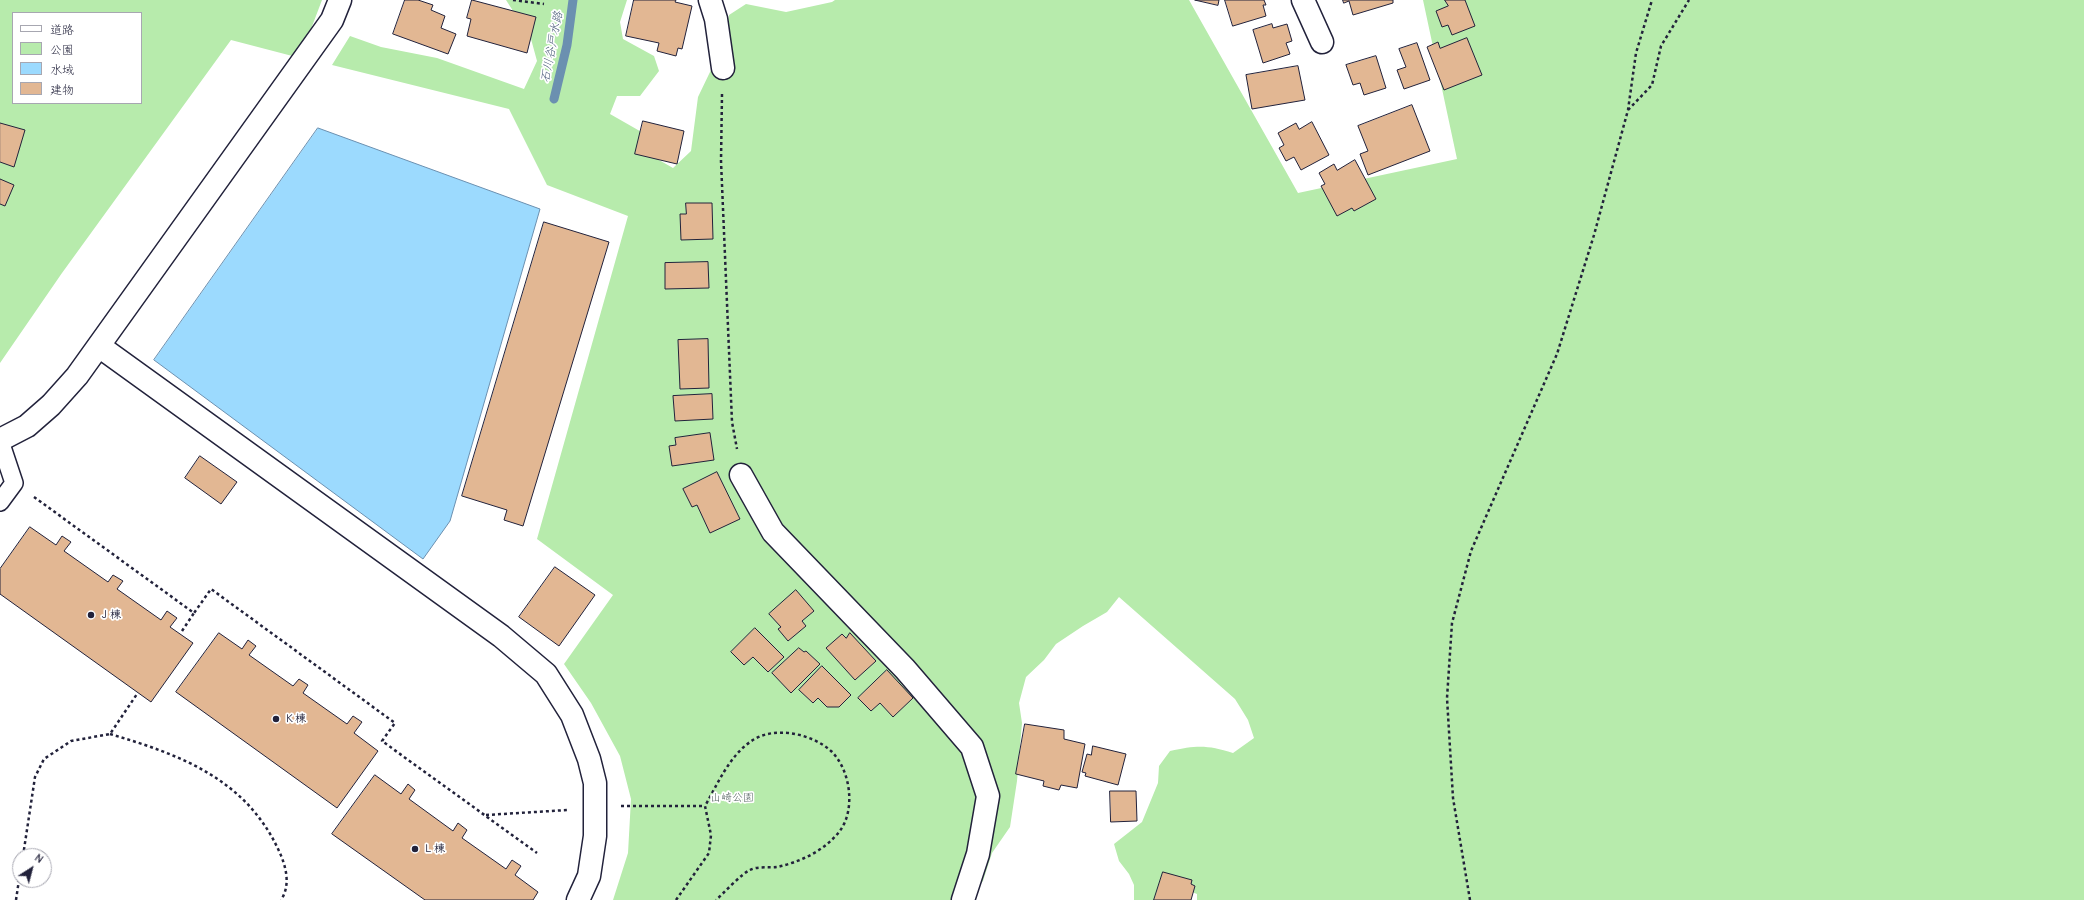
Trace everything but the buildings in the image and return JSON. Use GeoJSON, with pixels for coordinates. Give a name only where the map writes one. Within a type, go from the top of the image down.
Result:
{"type":"FeatureCollection","features":[{"type":"Feature","properties":{"kind":"street"},"geometry":{"type":"LineString","coordinates":[[0,441],[27,426],[51,404],[99,346],[332,20],[340,0]]}},
{"type":"Feature","properties":{"kind":"street"},"geometry":{"type":"LineString","coordinates":[[710,0],[716,19],[723,68]]}},
{"type":"Feature","properties":{"kind":"street"},"geometry":{"type":"LineString","coordinates":[[1303,0],[1322,42]]}},
{"type":"Feature","properties":{"kind":"street"},"geometry":{"type":"LineString","coordinates":[[99,346],[501,636],[546,674],[572,715],[589,758],[595,783],[595,836],[589,876],[578,900]]}},
{"type":"Feature","properties":{"kind":"street"},"geometry":{"type":"LineString","coordinates":[[741,475],[773,532],[905,669],[972,747],[988,796],[978,854],[966,899]]}},
{"type":"Feature","properties":{"kind":"lane"},"geometry":{"type":"LineString","coordinates":[[0,441],[14,482],[0,502]]}},
{"type":"Feature","properties":{"kind":"path"},"geometry":{"type":"LineString","coordinates":[[513,0],[544,4]]}},
{"type":"Feature","properties":{"kind":"path"},"geometry":{"type":"LineString","coordinates":[[1470,900],[1452,798],[1447,698],[1452,623],[1471,551],[1557,354],[1594,235],[1628,110],[1636,53],[1652,0]]}},
{"type":"Feature","properties":{"kind":"path"},"geometry":{"type":"LineString","coordinates":[[1628,110],[1652,85],[1661,46],[1689,0]]}},
{"type":"Feature","properties":{"kind":"path"},"geometry":{"type":"LineString","coordinates":[[723,68],[721,161],[732,422],[741,475]]}},
{"type":"Feature","properties":{"kind":"path"},"geometry":{"type":"LineString","coordinates":[[14,482],[194,613]]}},
{"type":"Feature","properties":{"kind":"path"},"geometry":{"type":"LineString","coordinates":[[182,631],[211,589],[395,723],[382,741],[537,853]]}},
{"type":"Feature","properties":{"kind":"path"},"geometry":{"type":"LineString","coordinates":[[110,734],[137,694]]}},
{"type":"Feature","properties":{"kind":"path"},"geometry":{"type":"LineString","coordinates":[[676,900],[709,853],[711,835],[705,806],[734,756],[750,741],[766,733],[787,733],[811,739],[831,752],[842,767],[847,782],[849,804],[845,820],[839,832],[824,847],[810,856],[777,867],[750,870],[716,900]]}},
{"type":"Feature","properties":{"kind":"path"},"geometry":{"type":"LineString","coordinates":[[24,848],[35,777],[44,759],[71,741],[110,734],[155,747],[194,764],[238,794],[261,818],[283,858],[287,878],[284,895],[281,900]]}},
{"type":"Feature","properties":{"kind":"path"},"geometry":{"type":"LineString","coordinates":[[620,806],[705,806]]}},
{"type":"Feature","properties":{"kind":"path"},"geometry":{"type":"LineString","coordinates":[[485,815],[569,810]]}},
{"type":"Feature","properties":{"kind":"path"},"geometry":{"type":"LineString","coordinates":[[16,900],[18,888]]}},
{"type":"Feature","properties":{"kind":"green space"},"geometry":{"type":"Polygon","coordinates":[[[0,0],[322,0],[300,58],[231,40],[62,273],[0,363],[0,0]]]}},
{"type":"Feature","properties":{"kind":"green space","name":"山崎公園"},"geometry":{"type":"Polygon","coordinates":[[[506,0],[627,0],[620,22],[623,39],[654,56],[659,71],[640,96],[617,96],[610,114],[645,134],[652,156],[673,168],[691,151],[698,97],[722,47],[729,15],[746,4],[786,12],[832,2],[835,0],[1189,0],[1298,193],[1457,159],[1423,0],[2084,0],[2084,900],[1197,900],[1197,894],[1175,885],[1164,900],[1134,900],[1134,885],[1129,874],[1119,861],[1114,844],[1142,822],[1158,783],[1159,766],[1170,751],[1195,747],[1209,747],[1233,753],[1254,738],[1248,720],[1235,699],[1119,597],[1107,612],[1056,644],[1044,660],[1026,677],[1019,703],[1022,723],[1017,781],[1010,827],[992,853],[983,881],[974,892],[971,900],[613,900],[628,853],[631,799],[620,756],[591,703],[564,664],[613,595],[537,539],[628,216],[547,185],[509,109],[332,65],[350,36],[381,47],[437,58],[524,89],[537,61],[531,39],[506,0]]]}},
{"type":"Feature","properties":{"kind":"water"},"geometry":{"type":"Polygon","coordinates":[[[318,128],[540,209],[450,521],[423,559],[154,360],[318,128]]]}},
{"type":"Feature","properties":{"kind":"waterway","name":"石川谷戸水路"},"geometry":{"type":"LineString","coordinates":[[554,99],[567,45],[573,0]]}},
{"type":"Feature","properties":{"kind":"place","name":"Ｊ棟"},"geometry":{"type":"Point","coordinates":[91,615]}},
{"type":"Feature","properties":{"kind":"place","name":"Ｋ棟"},"geometry":{"type":"Point","coordinates":[276,719]}},
{"type":"Feature","properties":{"kind":"place","name":"Ｌ棟"},"geometry":{"type":"Point","coordinates":[415,849]}}]}
